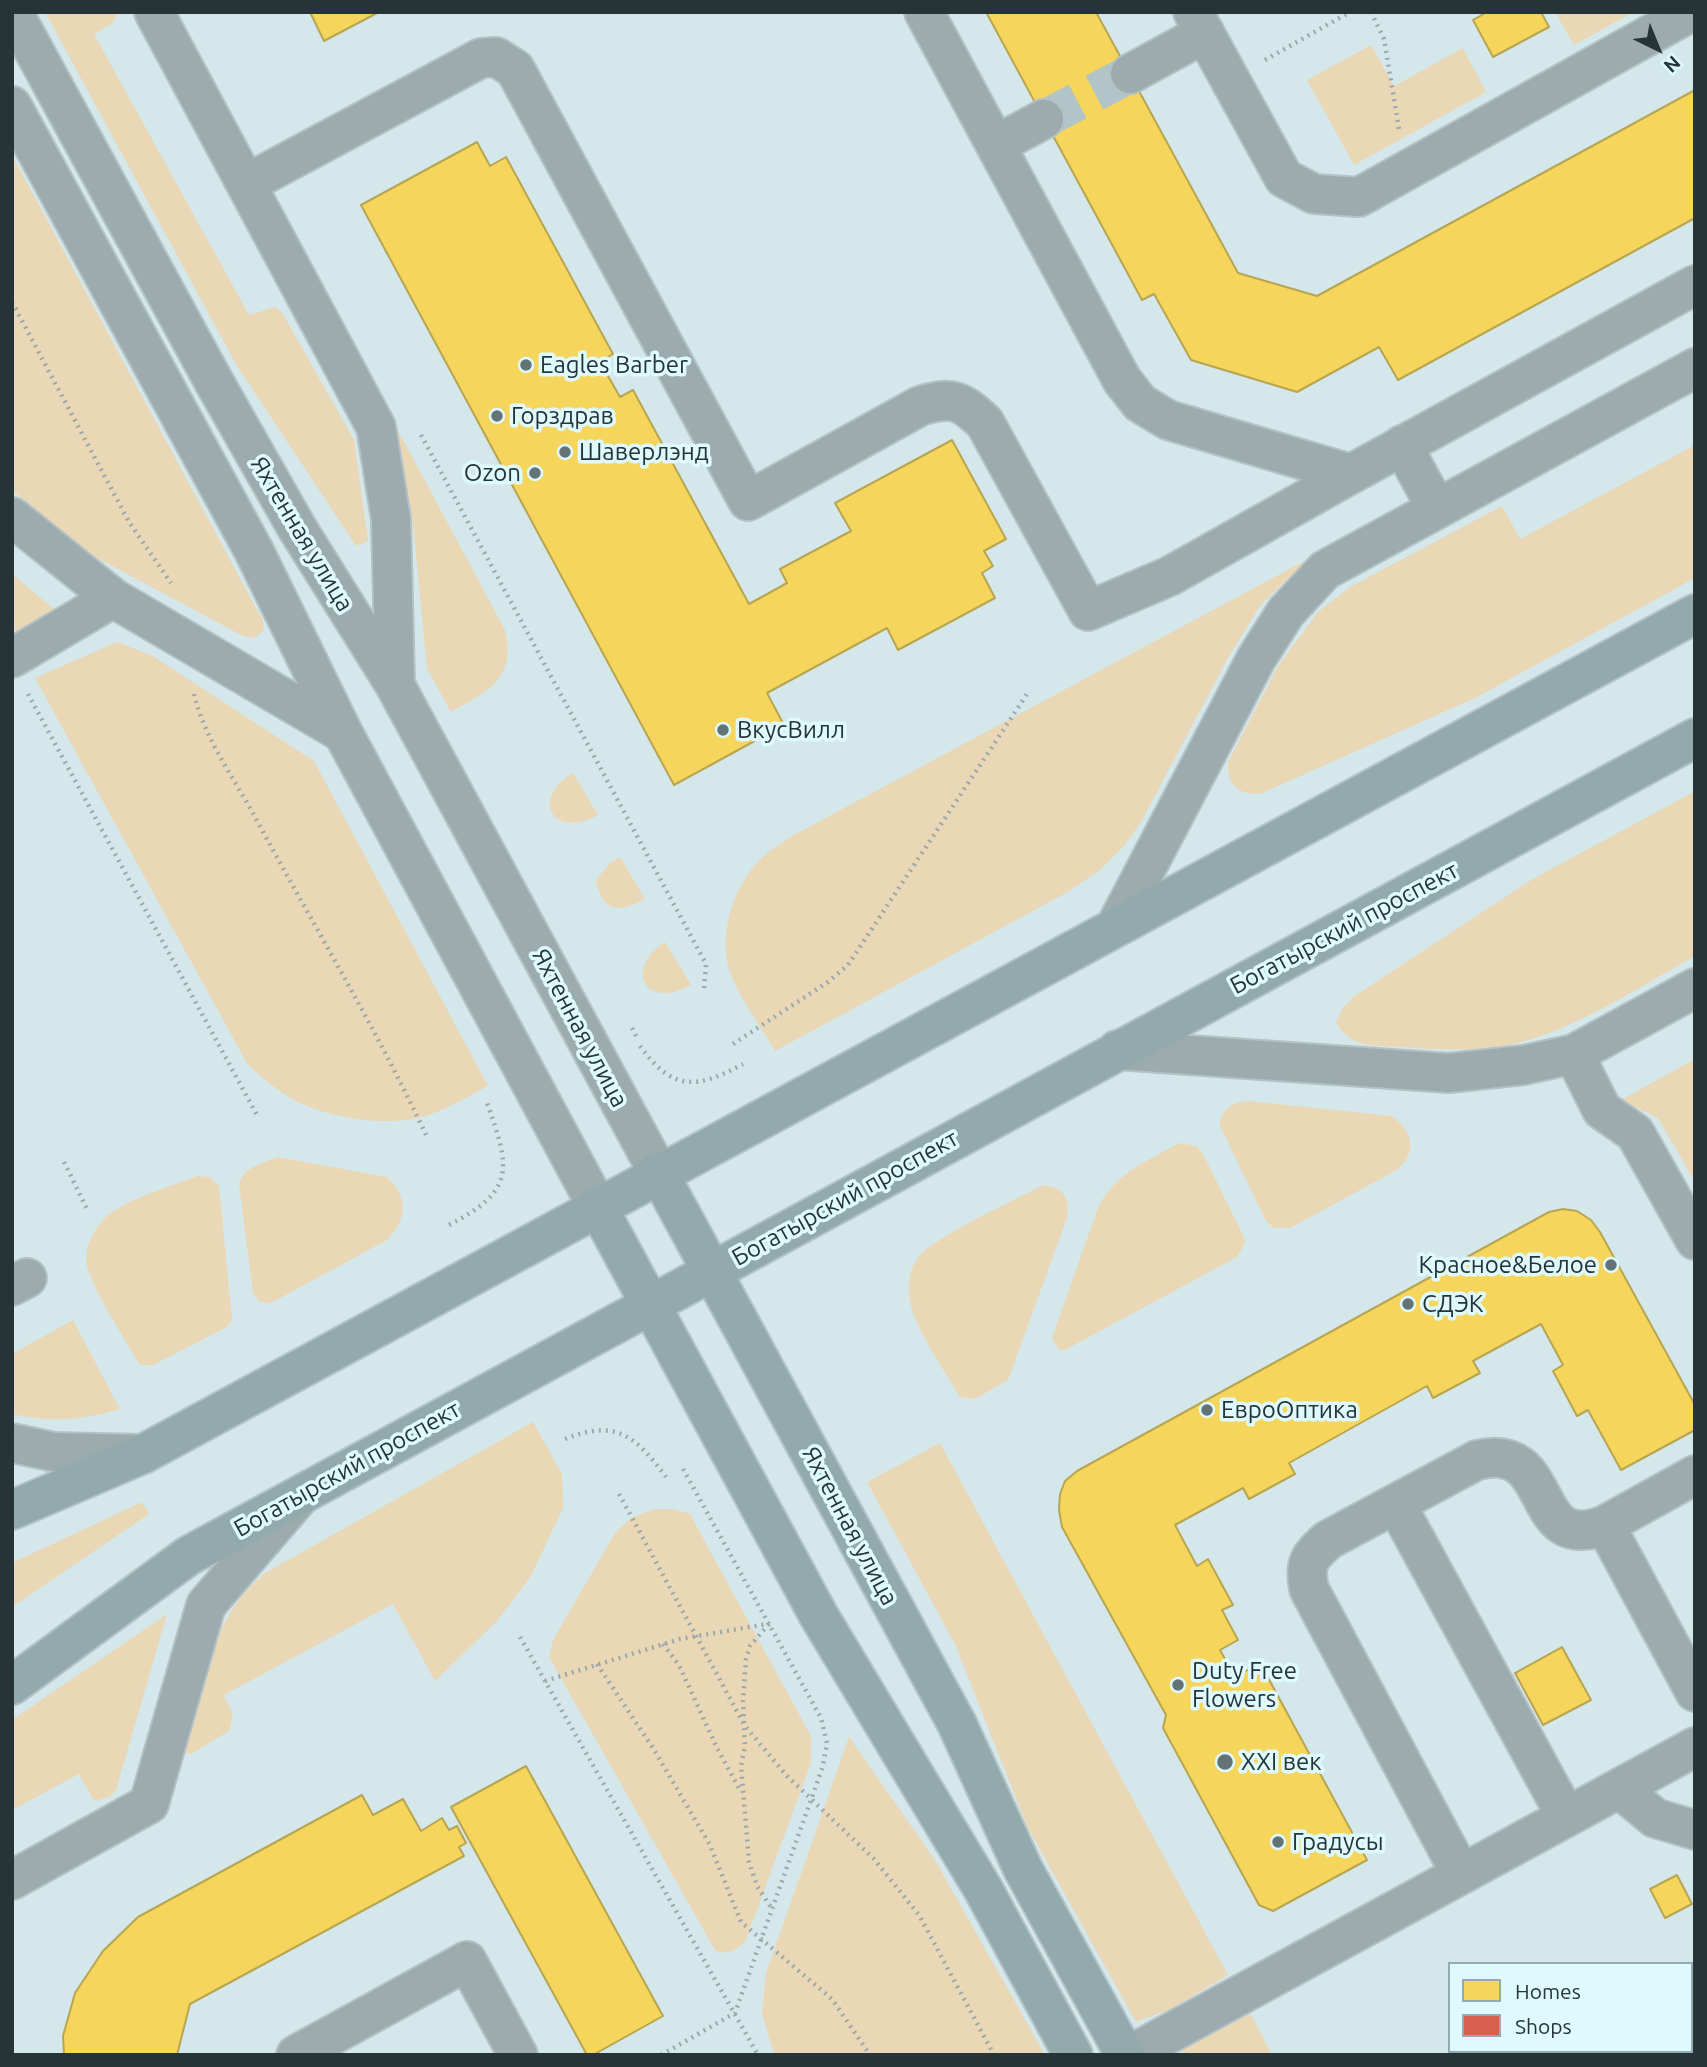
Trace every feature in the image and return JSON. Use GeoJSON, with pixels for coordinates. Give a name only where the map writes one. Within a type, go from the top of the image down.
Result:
{"type":"FeatureCollection","features":[{"type":"Feature","properties":{"kind":"main road"},"geometry":{"type":"LineString","coordinates":[[12,1510],[143,1454],[658,1172],[1695,614]]}},
{"type":"Feature","properties":{"kind":"main road","name":"Богатырский проспект"},"geometry":{"type":"LineString","coordinates":[[12,1685],[188,1556],[1695,738]]}},
{"type":"Feature","properties":{"kind":"main road","name":"Яхтенная улица"},"geometry":{"type":"LineString","coordinates":[[658,1172],[957,1724],[1023,1869],[1128,2055]]}},
{"type":"Feature","properties":{"kind":"main road","name":"Яхтенная улица"},"geometry":{"type":"LineString","coordinates":[[597,1206],[819,1616],[983,1889],[1073,2055]]}},
{"type":"Feature","properties":{"kind":"street","name":"Яхтенная улица"},"geometry":{"type":"LineString","coordinates":[[13,12],[271,483],[395,685],[658,1172]]}},
{"type":"Feature","properties":{"kind":"street"},"geometry":{"type":"LineString","coordinates":[[154,12],[248,183],[376,427],[391,519],[395,685]]}},
{"type":"Feature","properties":{"kind":"street"},"geometry":{"type":"LineString","coordinates":[[924,12],[1122,380],[1140,403],[1168,420],[1351,474]]}},
{"type":"Feature","properties":{"kind":"street"},"geometry":{"type":"LineString","coordinates":[[1130,74],[1199,23],[1284,178],[1314,194],[1359,197],[1691,12]]}},
{"type":"Feature","properties":{"kind":"street"},"geometry":{"type":"LineString","coordinates":[[248,183],[481,58],[496,57],[515,69],[748,501],[920,406],[944,399],[967,405],[985,423],[1088,611],[1170,576],[1402,445],[1695,285]]}},
{"type":"Feature","properties":{"kind":"street","name":"Яхтенная улица"},"geometry":{"type":"LineString","coordinates":[[12,106],[254,551],[343,733],[597,1206]]}},
{"type":"Feature","properties":{"kind":"street"},"geometry":{"type":"LineString","coordinates":[[996,145],[1044,119]]}},
{"type":"Feature","properties":{"kind":"street"},"geometry":{"type":"LineString","coordinates":[[1117,924],[1256,659],[1286,612],[1325,570],[1695,368]]}},
{"type":"Feature","properties":{"kind":"street"},"geometry":{"type":"LineString","coordinates":[[1402,445],[1437,509]]}},
{"type":"Feature","properties":{"kind":"street"},"geometry":{"type":"LineString","coordinates":[[12,517],[113,598],[343,733]]}},
{"type":"Feature","properties":{"kind":"street"},"geometry":{"type":"LineString","coordinates":[[19,674],[113,598]]}},
{"type":"Feature","properties":{"kind":"street"},"geometry":{"type":"LineString","coordinates":[[1117,1050],[1449,1073],[1524,1065],[1574,1054],[1695,988]]}},
{"type":"Feature","properties":{"kind":"street"},"geometry":{"type":"LineString","coordinates":[[1574,1054],[1602,1110],[1635,1133],[1695,1240]]}},
{"type":"Feature","properties":{"kind":"street"},"geometry":{"type":"LineString","coordinates":[[12,1443],[54,1452],[143,1454]]}},
{"type":"Feature","properties":{"kind":"street"},"geometry":{"type":"LineString","coordinates":[[1461,1874],[1309,1589],[1306,1570],[1313,1554],[1328,1540],[1477,1460],[1497,1455],[1514,1460],[1529,1475],[1549,1511],[1564,1526],[1585,1532],[1605,1525],[1695,1475]]}},
{"type":"Feature","properties":{"kind":"street"},"geometry":{"type":"LineString","coordinates":[[12,1880],[149,1804],[206,1605],[300,1495]]}},
{"type":"Feature","properties":{"kind":"street"},"geometry":{"type":"LineString","coordinates":[[1396,1504],[1566,1816]]}},
{"type":"Feature","properties":{"kind":"street"},"geometry":{"type":"LineString","coordinates":[[1605,1525],[1695,1692]]}},
{"type":"Feature","properties":{"kind":"street"},"geometry":{"type":"LineString","coordinates":[[1128,2055],[1695,1747]]}},
{"type":"Feature","properties":{"kind":"street"},"geometry":{"type":"LineString","coordinates":[[1620,1789],[1655,1818],[1695,1830]]}},
{"type":"Feature","properties":{"kind":"street"},"geometry":{"type":"LineString","coordinates":[[296,2055],[467,1961],[518,2055]]}},
{"type":"Feature","properties":{"kind":"path"},"geometry":{"type":"LineString","coordinates":[[1230,79],[1350,12]]}},
{"type":"Feature","properties":{"kind":"path"},"geometry":{"type":"LineString","coordinates":[[1371,12],[1384,39],[1398,127],[1419,164]]}},
{"type":"Feature","properties":{"kind":"path"},"geometry":{"type":"LineString","coordinates":[[12,302],[129,522],[171,579],[180,638],[199,717],[209,740],[239,787],[396,1071],[426,1135]]}},
{"type":"Feature","properties":{"kind":"path"},"geometry":{"type":"LineString","coordinates":[[416,426],[706,964],[704,989]]}},
{"type":"Feature","properties":{"kind":"path"},"geometry":{"type":"LineString","coordinates":[[19,674],[258,1117]]}},
{"type":"Feature","properties":{"kind":"path"},"geometry":{"type":"LineString","coordinates":[[733,1044],[828,982],[848,965],[1027,694]]}},
{"type":"Feature","properties":{"kind":"path"},"geometry":{"type":"LineString","coordinates":[[632,1028],[641,1048],[668,1077],[689,1083],[713,1080],[743,1064]]}},
{"type":"Feature","properties":{"kind":"path"},"geometry":{"type":"LineString","coordinates":[[449,1225],[481,1208],[501,1180],[503,1161],[498,1134],[487,1103]]}},
{"type":"Feature","properties":{"kind":"path"},"geometry":{"type":"LineString","coordinates":[[64,1162],[87,1209]]}},
{"type":"Feature","properties":{"kind":"path"},"geometry":{"type":"LineString","coordinates":[[565,1439],[594,1430],[628,1436],[645,1450],[666,1477]]}},
{"type":"Feature","properties":{"kind":"path"},"geometry":{"type":"LineString","coordinates":[[661,2055],[735,2013],[823,1766],[827,1743],[821,1718],[683,1468]]}},
{"type":"Feature","properties":{"kind":"path"},"geometry":{"type":"LineString","coordinates":[[619,1494],[745,1726],[763,1751],[811,1801],[874,1859],[919,1915],[994,2055]]}},
{"type":"Feature","properties":{"kind":"path"},"geometry":{"type":"LineString","coordinates":[[545,1681],[663,1644],[769,1623]]}},
{"type":"Feature","properties":{"kind":"path"},"geometry":{"type":"LineString","coordinates":[[769,1623],[750,1646],[746,1659],[743,1700],[745,1726],[741,1766],[749,1862],[757,1886],[772,1909]]}},
{"type":"Feature","properties":{"kind":"path"},"geometry":{"type":"LineString","coordinates":[[520,1637],[758,2055]]}},
{"type":"Feature","properties":{"kind":"path"},"geometry":{"type":"LineString","coordinates":[[663,1644],[679,1665],[745,1803]]}},
{"type":"Feature","properties":{"kind":"path"},"geometry":{"type":"LineString","coordinates":[[597,1664],[661,1759],[710,1845],[741,1922],[832,1999],[870,2055]]}},
{"type":"Feature","properties":{"kind":"shaded area"},"geometry":{"type":"Polygon","coordinates":[[[45,12],[118,12],[113,23],[94,34],[249,315],[275,307],[283,314],[354,440],[368,541],[356,546],[237,366],[45,12]]]}},
{"type":"Feature","properties":{"kind":"shaded area"},"geometry":{"type":"Polygon","coordinates":[[[1555,12],[1634,12],[1574,45],[1555,12]]]}},
{"type":"Feature","properties":{"kind":"shaded area"},"geometry":{"type":"Polygon","coordinates":[[[1371,45],[1394,86],[1463,48],[1486,92],[1354,165],[1307,80],[1371,45]]]}},
{"type":"Feature","properties":{"kind":"shaded area"},"geometry":{"type":"Polygon","coordinates":[[[12,155],[263,621],[264,630],[255,638],[243,636],[86,552],[12,490],[12,155]]]}},
{"type":"Feature","properties":{"kind":"shaded area"},"geometry":{"type":"Polygon","coordinates":[[[394,423],[505,630],[507,661],[503,672],[488,690],[451,712],[427,669],[412,515],[394,423]]]}},
{"type":"Feature","properties":{"kind":"shaded area"},"geometry":{"type":"Polygon","coordinates":[[[1695,445],[1695,578],[1475,698],[1260,794],[1245,792],[1235,787],[1229,777],[1228,762],[1278,666],[1318,612],[1350,587],[1502,506],[1520,539],[1695,445]]]}},
{"type":"Feature","properties":{"kind":"shaded area"},"geometry":{"type":"Polygon","coordinates":[[[1308,559],[1260,606],[1229,656],[1141,822],[1124,846],[1100,870],[1066,893],[775,1051],[736,987],[727,962],[726,945],[727,928],[737,894],[755,865],[766,854],[792,836],[1308,559]]]}},
{"type":"Feature","properties":{"kind":"shaded area"},"geometry":{"type":"Polygon","coordinates":[[[12,574],[54,609],[45,621],[15,637],[12,574]]]}},
{"type":"Feature","properties":{"kind":"shaded area"},"geometry":{"type":"Polygon","coordinates":[[[117,642],[151,655],[314,761],[488,1086],[448,1107],[419,1118],[364,1120],[327,1113],[296,1101],[248,1065],[35,678],[117,642]]]}},
{"type":"Feature","properties":{"kind":"shaded area"},"geometry":{"type":"Polygon","coordinates":[[[573,773],[598,815],[569,822],[552,813],[550,804],[552,794],[560,783],[573,773]]]}},
{"type":"Feature","properties":{"kind":"shaded area"},"geometry":{"type":"Polygon","coordinates":[[[1695,791],[1695,956],[1586,1017],[1541,1036],[1504,1046],[1460,1050],[1364,1044],[1349,1037],[1336,1023],[1342,1009],[1353,997],[1531,880],[1695,791]]]}},
{"type":"Feature","properties":{"kind":"shaded area"},"geometry":{"type":"Polygon","coordinates":[[[620,857],[645,899],[620,908],[613,907],[603,899],[596,880],[609,864],[620,857]]]}},
{"type":"Feature","properties":{"kind":"shaded area"},"geometry":{"type":"Polygon","coordinates":[[[665,942],[691,985],[675,992],[662,993],[645,984],[643,975],[645,964],[652,953],[665,942]]]}},
{"type":"Feature","properties":{"kind":"shaded area"},"geometry":{"type":"Polygon","coordinates":[[[1695,1059],[1695,1182],[1658,1118],[1621,1100],[1695,1059]]]}},
{"type":"Feature","properties":{"kind":"shaded area"},"geometry":{"type":"Polygon","coordinates":[[[1249,1101],[1392,1116],[1409,1136],[1410,1150],[1395,1171],[1290,1228],[1274,1228],[1266,1221],[1220,1126],[1225,1110],[1249,1101]]]}},
{"type":"Feature","properties":{"kind":"shaded area"},"geometry":{"type":"Polygon","coordinates":[[[1179,1143],[1196,1146],[1203,1154],[1243,1235],[1245,1243],[1237,1257],[1065,1350],[1059,1350],[1052,1338],[1099,1205],[1124,1176],[1179,1143]]]}},
{"type":"Feature","properties":{"kind":"shaded area"},"geometry":{"type":"Polygon","coordinates":[[[277,1157],[387,1177],[399,1192],[403,1208],[399,1225],[387,1240],[271,1303],[260,1302],[253,1293],[239,1185],[249,1170],[277,1157]]]}},
{"type":"Feature","properties":{"kind":"shaded area"},"geometry":{"type":"Polygon","coordinates":[[[197,1176],[210,1177],[219,1186],[232,1320],[227,1327],[153,1365],[140,1365],[92,1280],[86,1258],[89,1245],[98,1226],[121,1206],[197,1176]]]}},
{"type":"Feature","properties":{"kind":"shaded area"},"geometry":{"type":"Polygon","coordinates":[[[1043,1185],[1056,1188],[1064,1195],[1067,1218],[1008,1380],[975,1399],[960,1397],[926,1341],[911,1306],[909,1279],[913,1266],[920,1255],[945,1237],[1043,1185]]]}},
{"type":"Feature","properties":{"kind":"shaded area"},"geometry":{"type":"Polygon","coordinates":[[[73,1320],[120,1409],[67,1419],[40,1419],[12,1414],[12,1354],[73,1320]]]}},
{"type":"Feature","properties":{"kind":"shaded area"},"geometry":{"type":"Polygon","coordinates":[[[533,1422],[562,1474],[563,1508],[531,1576],[497,1621],[435,1681],[393,1604],[224,1695],[233,1715],[229,1731],[191,1754],[185,1753],[183,1749],[211,1654],[232,1610],[247,1590],[265,1573],[533,1422]]]}},
{"type":"Feature","properties":{"kind":"shaded area"},"geometry":{"type":"Polygon","coordinates":[[[940,1443],[1228,1975],[1171,2009],[1136,2022],[1027,1826],[955,1644],[867,1482],[940,1443]]]}},
{"type":"Feature","properties":{"kind":"shaded area"},"geometry":{"type":"Polygon","coordinates":[[[142,1502],[149,1514],[12,1607],[12,1563],[142,1502]]]}},
{"type":"Feature","properties":{"kind":"shaded area"},"geometry":{"type":"Polygon","coordinates":[[[655,1509],[674,1509],[690,1514],[811,1736],[811,1763],[745,1942],[728,1952],[715,1950],[549,1657],[553,1640],[615,1533],[631,1518],[655,1509]]]}},
{"type":"Feature","properties":{"kind":"shaded area"},"geometry":{"type":"Polygon","coordinates":[[[167,1614],[116,1790],[110,1797],[94,1801],[79,1774],[12,1810],[12,1720],[167,1614]]]}},
{"type":"Feature","properties":{"kind":"shaded area"},"geometry":{"type":"Polygon","coordinates":[[[849,1737],[935,1860],[1045,2055],[774,2055],[762,2013],[766,1973],[849,1737]]]}},
{"type":"Feature","properties":{"kind":"shaded area"},"geometry":{"type":"Polygon","coordinates":[[[1247,2007],[1272,2055],[1180,2055],[1188,2040],[1247,2007]]]}},
{"type":"Feature","properties":{"kind":"building: Homes"},"geometry":{"type":"Polygon","coordinates":[[[310,12],[379,12],[324,41],[310,12]]]}},
{"type":"Feature","properties":{"kind":"building: Homes"},"geometry":{"type":"Polygon","coordinates":[[[986,12],[1096,12],[1238,273],[1317,296],[1695,90],[1695,218],[1398,380],[1379,347],[1297,392],[1191,360],[1154,294],[1142,300],[986,12]]]}},
{"type":"Feature","properties":{"kind":"building: Homes"},"geometry":{"type":"Polygon","coordinates":[[[1487,12],[1541,12],[1549,27],[1493,57],[1473,20],[1487,12]]]}},
{"type":"Feature","properties":{"kind":"building: Homes"},"geometry":{"type":"Polygon","coordinates":[[[477,142],[490,166],[506,157],[613,354],[600,362],[620,397],[633,390],[749,604],[787,583],[780,569],[851,531],[835,503],[952,440],[1006,539],[984,551],[993,566],[982,573],[995,598],[898,650],[887,628],[767,693],[784,725],[674,785],[361,205],[477,142]]]}},
{"type":"Feature","properties":{"kind":"building: Homes"},"geometry":{"type":"Polygon","coordinates":[[[1563,1209],[1577,1211],[1591,1220],[1600,1232],[1695,1405],[1695,1430],[1621,1470],[1588,1410],[1577,1416],[1553,1371],[1563,1365],[1541,1324],[1473,1361],[1480,1373],[1433,1398],[1427,1386],[1289,1463],[1295,1474],[1249,1499],[1243,1488],[1175,1525],[1197,1566],[1208,1559],[1233,1605],[1222,1610],[1238,1640],[1220,1650],[1235,1677],[1260,1663],[1367,1860],[1273,1911],[1259,1905],[1163,1728],[1166,1715],[1062,1527],[1060,1494],[1065,1481],[1077,1471],[1549,1212],[1563,1209]]]}},
{"type":"Feature","properties":{"kind":"building: Homes"},"geometry":{"type":"Polygon","coordinates":[[[1562,1647],[1591,1700],[1543,1725],[1515,1673],[1562,1647]]]}},
{"type":"Feature","properties":{"kind":"building: Homes"},"geometry":{"type":"Polygon","coordinates":[[[526,1766],[663,2016],[593,2055],[587,2055],[451,1807],[526,1766]]]}},
{"type":"Feature","properties":{"kind":"building: Homes"},"geometry":{"type":"Polygon","coordinates":[[[362,1795],[373,1815],[403,1799],[421,1831],[442,1818],[449,1830],[457,1826],[466,1843],[459,1847],[464,1856],[190,2004],[177,2055],[64,2055],[63,2036],[75,1993],[103,1951],[138,1917],[362,1795]]]}},
{"type":"Feature","properties":{"kind":"building: Homes"},"geometry":{"type":"Polygon","coordinates":[[[1677,1875],[1692,1904],[1665,1918],[1650,1889],[1677,1875]]]}},
{"type":"Feature","properties":{"kind":"building: Shops"},"geometry":{"type":"Polygon","coordinates":[[[1695,2030],[1695,2055],[1649,2055],[1693,2053],[1695,2030]]]}},
{"type":"Feature","properties":{"kind":"tunnel"},"geometry":{"type":"LineString","coordinates":[[1044,119],[1130,74]]}},
{"type":"Feature","properties":{"kind":"place","name":"Eagles Barber"},"geometry":{"type":"Point","coordinates":[526,365]}},
{"type":"Feature","properties":{"kind":"place","name":"Горздрав"},"geometry":{"type":"Point","coordinates":[497,416]}},
{"type":"Feature","properties":{"kind":"place","name":"Шаверлэнд"},"geometry":{"type":"Point","coordinates":[565,452]}},
{"type":"Feature","properties":{"kind":"place","name":"Ozon"},"geometry":{"type":"Point","coordinates":[535,473]}},
{"type":"Feature","properties":{"kind":"place","name":"ВкусВилл"},"geometry":{"type":"Point","coordinates":[723,730]}},
{"type":"Feature","properties":{"kind":"place","name":"Красное&Белое"},"geometry":{"type":"Point","coordinates":[1611,1265]}},
{"type":"Feature","properties":{"kind":"place","name":"СДЭК"},"geometry":{"type":"Point","coordinates":[1408,1304]}},
{"type":"Feature","properties":{"kind":"place","name":"ЕвроОптика"},"geometry":{"type":"Point","coordinates":[1207,1410]}},
{"type":"Feature","properties":{"kind":"place","name":"Duty Free Flowers"},"geometry":{"type":"Point","coordinates":[1178,1685]}},
{"type":"Feature","properties":{"kind":"place","name":"XXI век"},"geometry":{"type":"Point","coordinates":[1225,1762]}},
{"type":"Feature","properties":{"kind":"place","name":"Градусы"},"geometry":{"type":"Point","coordinates":[1278,1842]}}]}
